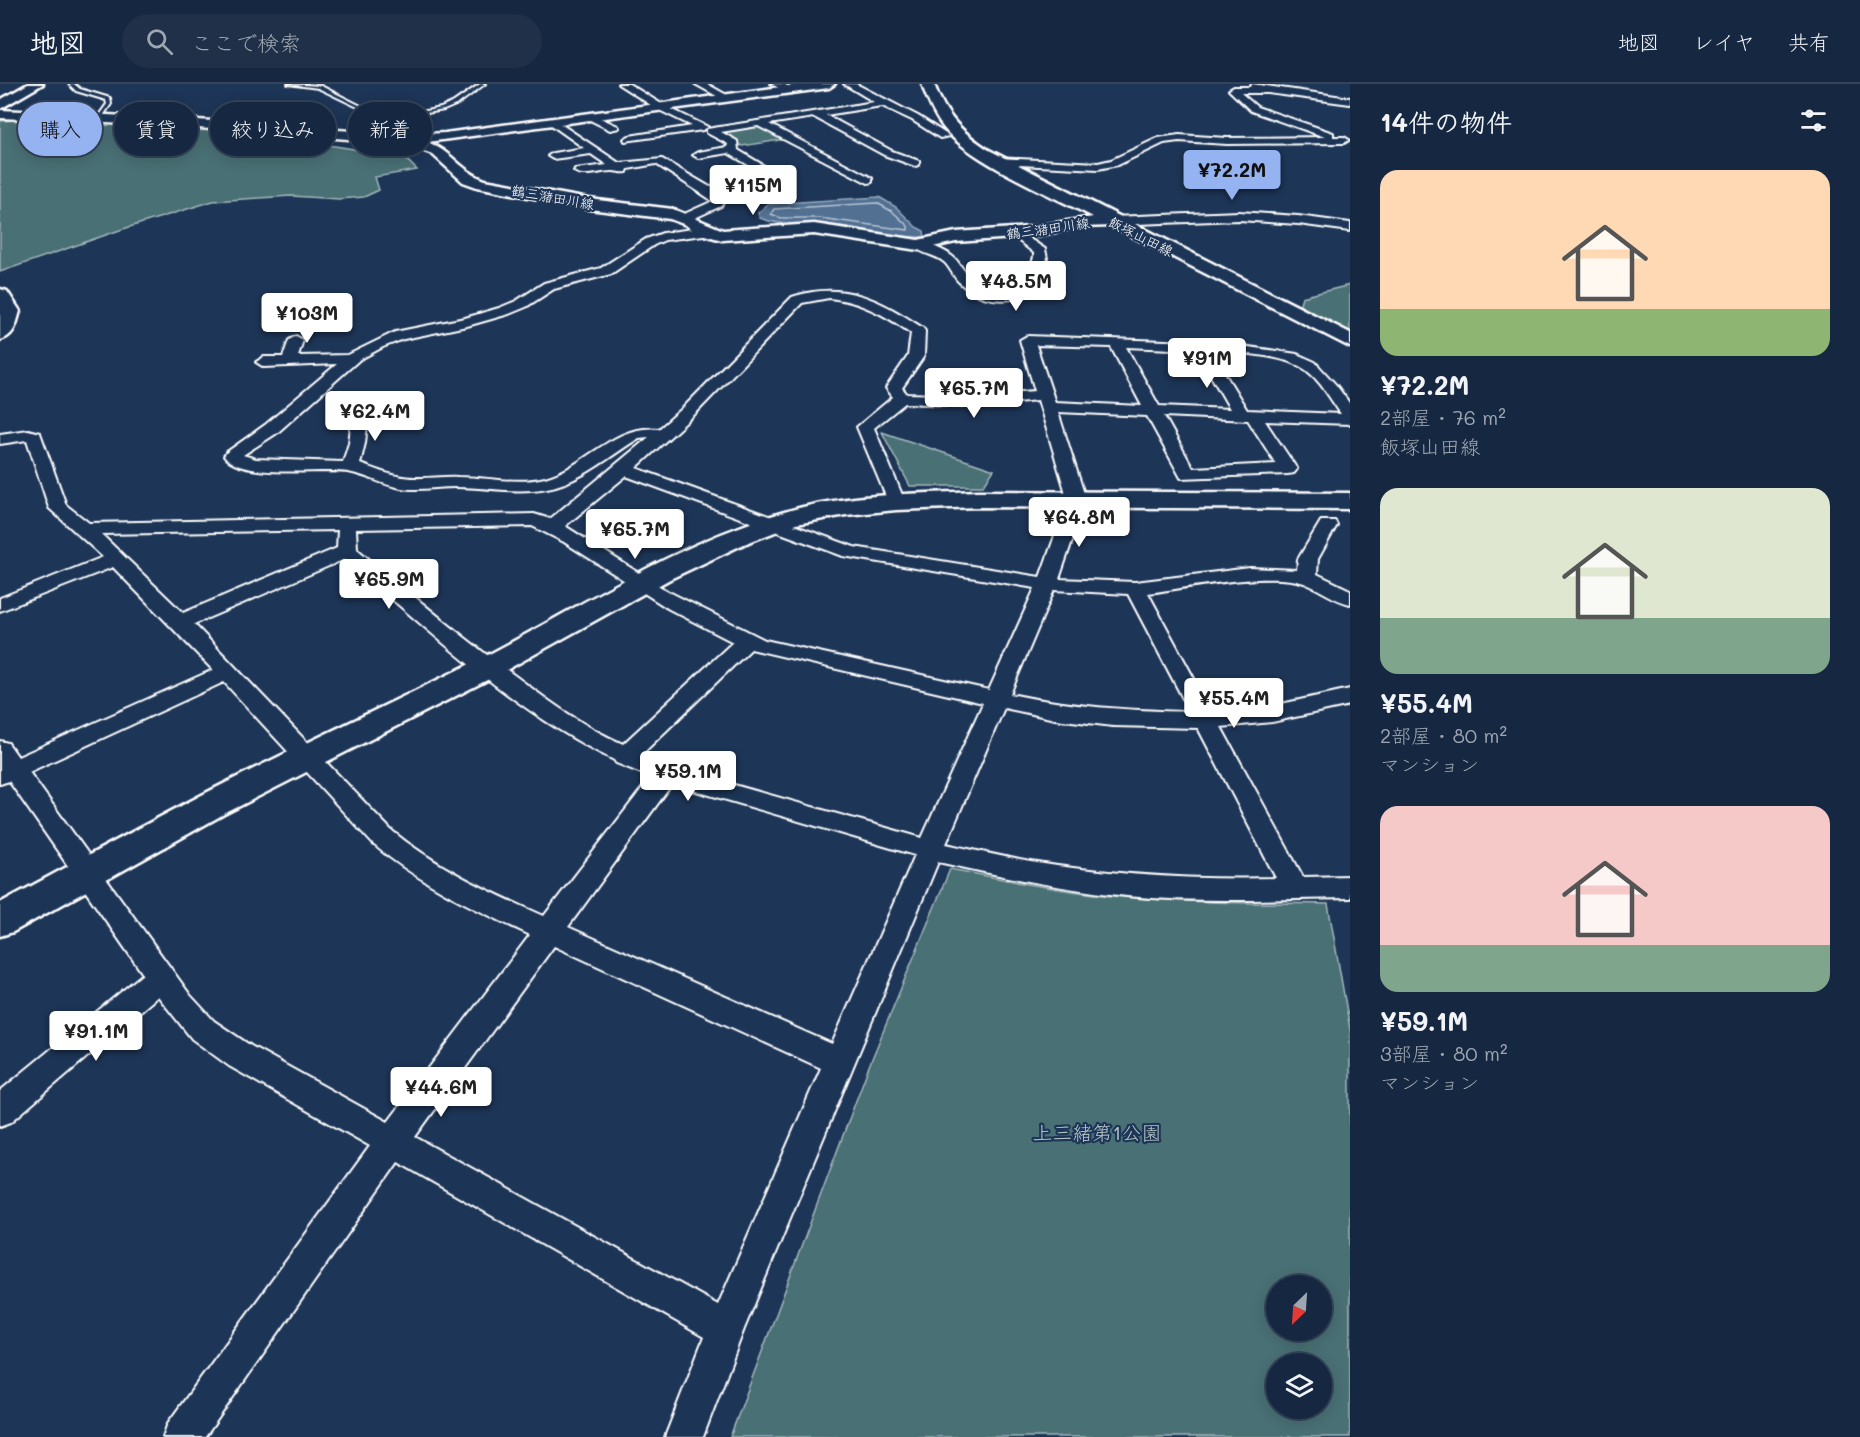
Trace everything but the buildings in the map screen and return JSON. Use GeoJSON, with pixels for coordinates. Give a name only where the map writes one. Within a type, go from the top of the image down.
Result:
{"type":"FeatureCollection","features":[{"type":"Feature","properties":{"kind":"main road"},"geometry":{"type":"LineString","coordinates":[[0,105],[37,84]]}},
{"type":"Feature","properties":{"kind":"main road"},"geometry":{"type":"LineString","coordinates":[[432,138],[727,98],[782,87],[829,84]]}},
{"type":"Feature","properties":{"kind":"main road","name":"飯塚山田線"},"geometry":{"type":"LineString","coordinates":[[928,84],[939,115],[960,138],[997,161],[1350,341]]}},
{"type":"Feature","properties":{"kind":"main road","name":"鶴三潴田川線"},"geometry":{"type":"LineString","coordinates":[[0,114],[18,115]]}},
{"type":"Feature","properties":{"kind":"main road","name":"鶴三潴田川線"},"geometry":{"type":"LineString","coordinates":[[102,118],[348,135]]}},
{"type":"Feature","properties":{"kind":"main road","name":"鶴三潴田川線"},"geometry":{"type":"LineString","coordinates":[[432,149],[468,179],[482,184],[589,204],[673,214],[686,218],[707,231],[722,235],[814,230],[918,245],[956,237],[1015,233],[1081,222],[1112,221]]}},
{"type":"Feature","properties":{"kind":"main road"},"geometry":{"type":"LineString","coordinates":[[0,295],[10,311],[5,329],[0,334]]}},
{"type":"Feature","properties":{"kind":"main road"},"geometry":{"type":"LineString","coordinates":[[0,921],[212,805],[488,667],[640,584],[735,538],[790,518],[846,507],[896,502],[979,499],[1350,501]]}},
{"type":"Feature","properties":{"kind":"street"},"geometry":{"type":"LineString","coordinates":[[622,84],[660,107],[703,128],[629,139]]}},
{"type":"Feature","properties":{"kind":"street"},"geometry":{"type":"LineString","coordinates":[[700,84],[727,98]]}},
{"type":"Feature","properties":{"kind":"street"},"geometry":{"type":"LineString","coordinates":[[849,84],[883,104],[915,118],[944,136]]}},
{"type":"Feature","properties":{"kind":"street"},"geometry":{"type":"LineString","coordinates":[[1250,84],[1268,90]]}},
{"type":"Feature","properties":{"kind":"street"},"geometry":{"type":"LineString","coordinates":[[1347,141],[1254,109],[1234,90],[1343,94],[1350,101]]}},
{"type":"Feature","properties":{"kind":"street"},"geometry":{"type":"LineString","coordinates":[[708,190],[780,179],[732,151],[733,143],[711,131],[883,104]]}},
{"type":"Feature","properties":{"kind":"street"},"geometry":{"type":"LineString","coordinates":[[816,114],[888,153],[915,163]]}},
{"type":"Feature","properties":{"kind":"street"},"geometry":{"type":"LineString","coordinates":[[591,117],[614,128]]}},
{"type":"Feature","properties":{"kind":"street"},"geometry":{"type":"LineString","coordinates":[[553,122],[635,178]]}},
{"type":"Feature","properties":{"kind":"street"},"geometry":{"type":"LineString","coordinates":[[759,123],[868,180]]}},
{"type":"Feature","properties":{"kind":"street"},"geometry":{"type":"LineString","coordinates":[[997,161],[1098,166],[1114,162],[1162,140],[1179,138],[1227,141],[1347,141]]}},
{"type":"Feature","properties":{"kind":"street"},"geometry":{"type":"LineString","coordinates":[[698,155],[734,149]]}},
{"type":"Feature","properties":{"kind":"street"},"geometry":{"type":"LineString","coordinates":[[553,156],[594,150]]}},
{"type":"Feature","properties":{"kind":"street"},"geometry":{"type":"LineString","coordinates":[[579,171],[658,161],[708,190],[719,200],[717,204],[686,218]]}},
{"type":"Feature","properties":{"kind":"street"},"geometry":{"type":"LineString","coordinates":[[1112,221],[1239,216],[1350,227]]}},
{"type":"Feature","properties":{"kind":"street"},"geometry":{"type":"LineString","coordinates":[[662,434],[646,432],[634,434],[569,475],[547,483],[527,486],[458,482],[403,483],[350,467],[256,464],[240,461],[233,456],[271,429],[352,359],[378,344],[400,335],[467,322],[504,311],[521,304],[549,286],[606,271],[633,251],[663,237],[707,231]]}},
{"type":"Feature","properties":{"kind":"street"},"geometry":{"type":"LineString","coordinates":[[918,245],[948,258],[961,276],[982,291],[1003,298],[1016,297],[1027,291],[1029,279],[1041,259],[1040,252],[1015,233]]}},
{"type":"Feature","properties":{"kind":"street"},"geometry":{"type":"LineString","coordinates":[[552,527],[690,410],[797,300],[819,293],[833,293],[860,299],[886,311],[918,331],[916,357],[894,388],[902,398]]}},
{"type":"Feature","properties":{"kind":"street"},"geometry":{"type":"LineString","coordinates":[[290,361],[296,340]]}},
{"type":"Feature","properties":{"kind":"street"},"geometry":{"type":"LineString","coordinates":[[684,1437],[726,1329],[930,850],[1047,584],[1077,500],[1027,340],[1201,347],[1266,352],[1299,359],[1310,364],[1350,417]]}},
{"type":"Feature","properties":{"kind":"street"},"geometry":{"type":"LineString","coordinates":[[1117,344],[1187,474],[1288,469],[1247,415],[1201,347]]}},
{"type":"Feature","properties":{"kind":"street"},"geometry":{"type":"LineString","coordinates":[[264,362],[352,359]]}},
{"type":"Feature","properties":{"kind":"street"},"geometry":{"type":"LineString","coordinates":[[896,502],[865,427],[902,398],[964,402],[1047,400],[1154,411],[1350,417]]}},
{"type":"Feature","properties":{"kind":"street"},"geometry":{"type":"LineString","coordinates":[[350,467],[357,443],[361,409]]}},
{"type":"Feature","properties":{"kind":"street"},"geometry":{"type":"LineString","coordinates":[[0,439],[28,435],[34,437],[58,508],[85,530],[180,622],[382,837],[406,857],[474,897],[547,932],[840,1062]]}},
{"type":"Feature","properties":{"kind":"street"},"geometry":{"type":"LineString","coordinates":[[623,469],[849,552],[1047,584],[1135,588],[1250,574],[1307,577],[1350,598]]}},
{"type":"Feature","properties":{"kind":"street"},"geometry":{"type":"LineString","coordinates":[[85,530],[534,520],[552,527],[640,584],[748,640],[784,652],[996,699],[1055,711],[1113,718],[1206,720],[1272,714],[1350,697]]}},
{"type":"Feature","properties":{"kind":"street"},"geometry":{"type":"LineString","coordinates":[[347,525],[347,551]]}},
{"type":"Feature","properties":{"kind":"street"},"geometry":{"type":"LineString","coordinates":[[1307,577],[1308,560],[1328,525]]}},
{"type":"Feature","properties":{"kind":"street"},"geometry":{"type":"LineString","coordinates":[[180,622],[347,551]]}},
{"type":"Feature","properties":{"kind":"street"},"geometry":{"type":"LineString","coordinates":[[347,551],[488,667],[578,732],[624,757],[666,774],[930,850],[1029,872],[1127,885],[1219,890],[1350,887]]}},
{"type":"Feature","properties":{"kind":"street"},"geometry":{"type":"LineString","coordinates":[[0,605],[116,559]]}},
{"type":"Feature","properties":{"kind":"street"},"geometry":{"type":"LineString","coordinates":[[1135,588],[1296,890]]}},
{"type":"Feature","properties":{"kind":"street"},"geometry":{"type":"LineString","coordinates":[[624,757],[748,640]]}},
{"type":"Feature","properties":{"kind":"street"},"geometry":{"type":"LineString","coordinates":[[227,672],[5,764],[88,872],[180,1004],[203,1030],[240,1056],[726,1329]]}},
{"type":"Feature","properties":{"kind":"street"},"geometry":{"type":"LineString","coordinates":[[182,1437],[393,1141],[666,774]]}},
{"type":"Feature","properties":{"kind":"street"},"geometry":{"type":"LineString","coordinates":[[0,1111],[160,977]]}},
{"type":"Feature","properties":{"kind":"lane"},"geometry":{"type":"LineString","coordinates":[[71,84],[78,90],[108,99],[109,104],[102,114]]}},
{"type":"Feature","properties":{"kind":"lane"},"geometry":{"type":"LineString","coordinates":[[290,84],[319,87],[364,109],[421,113],[442,109],[456,103],[483,84]]}},
{"type":"Feature","properties":{"kind":"green space"},"geometry":{"type":"Polygon","coordinates":[[[18,120],[18,156],[102,156],[102,122],[114,123],[114,156],[198,156],[198,129],[210,130],[210,156],[336,156],[336,146],[348,148],[348,156],[404,157],[417,170],[375,177],[379,190],[364,197],[339,199],[291,196],[213,201],[120,230],[0,272],[0,121],[18,120]]]}},
{"type":"Feature","properties":{"kind":"green space"},"geometry":{"type":"Polygon","coordinates":[[[758,125],[787,139],[742,146],[715,132],[758,125]]]}},
{"type":"Feature","properties":{"kind":"green space"},"geometry":{"type":"Polygon","coordinates":[[[1350,285],[1350,333],[1299,306],[1302,297],[1350,285]]]}},
{"type":"Feature","properties":{"kind":"green space"},"geometry":{"type":"Polygon","coordinates":[[[882,432],[994,470],[983,486],[910,486],[882,432]]]}},
{"type":"Feature","properties":{"kind":"green space","name":"上三緒第1公園"},"geometry":{"type":"Polygon","coordinates":[[[950,869],[1100,895],[1199,902],[1328,904],[1350,1029],[1350,1437],[730,1437],[869,1066],[950,869]]]}},
{"type":"Feature","properties":{"kind":"water"},"geometry":{"type":"Polygon","coordinates":[[[879,197],[896,207],[916,227],[924,231],[925,237],[893,235],[830,225],[779,223],[760,218],[758,213],[768,204],[879,197]]]}}]}
